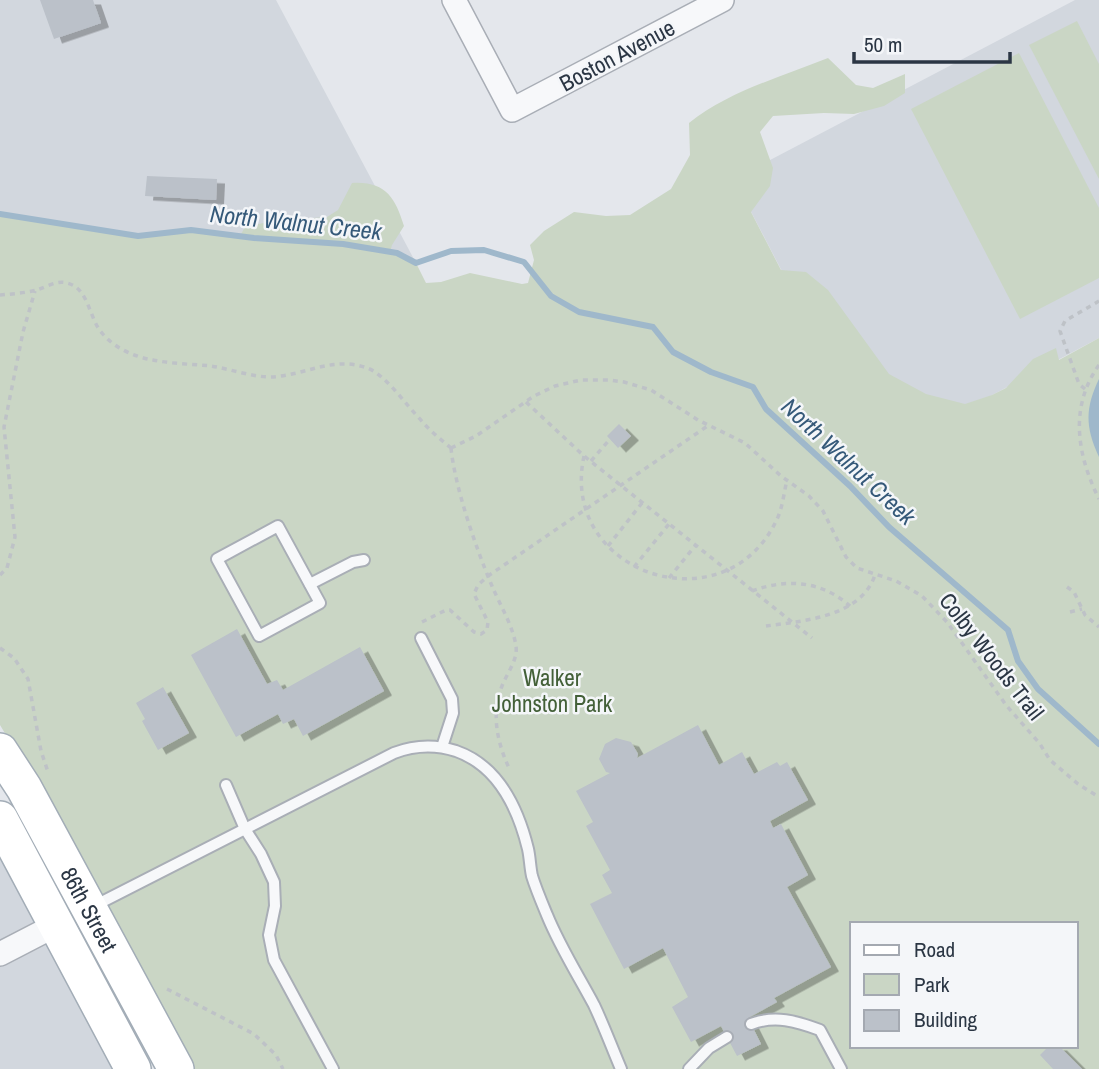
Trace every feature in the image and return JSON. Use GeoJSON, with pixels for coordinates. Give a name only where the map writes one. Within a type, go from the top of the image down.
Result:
{"type":"FeatureCollection","features":[{"type":"Feature","properties":{"kind":"main road","name":"86th Street"},"geometry":{"type":"LineString","coordinates":[[0,751],[24,788],[133,1069]]}},
{"type":"Feature","properties":{"kind":"main road","name":"86th Street"},"geometry":{"type":"LineString","coordinates":[[0,819],[73,917],[176,1069]]}},
{"type":"Feature","properties":{"kind":"street","name":"Boston Avenue"},"geometry":{"type":"LineString","coordinates":[[454,0],[512,110],[722,0]]}},
{"type":"Feature","properties":{"kind":"street"},"geometry":{"type":"LineString","coordinates":[[0,954],[73,917]]}},
{"type":"Feature","properties":{"kind":"lane"},"geometry":{"type":"LineString","coordinates":[[278,526],[310,584],[320,603],[259,636],[217,559],[278,526]]}},
{"type":"Feature","properties":{"kind":"lane"},"geometry":{"type":"LineString","coordinates":[[310,584],[353,562],[364,560]]}},
{"type":"Feature","properties":{"kind":"lane"},"geometry":{"type":"LineString","coordinates":[[421,638],[452,699],[451,720],[442,747]]}},
{"type":"Feature","properties":{"kind":"lane"},"geometry":{"type":"LineString","coordinates":[[73,917],[394,753],[408,747],[442,747],[477,760],[492,772],[503,788],[518,817],[541,902],[596,1009],[621,1069]]}},
{"type":"Feature","properties":{"kind":"lane"},"geometry":{"type":"LineString","coordinates":[[226,785],[245,829],[274,882],[275,906],[269,934],[274,960],[332,1069]]}},
{"type":"Feature","properties":{"kind":"lane"},"geometry":{"type":"LineString","coordinates":[[751,1024],[773,1018],[820,1030],[841,1069]]}},
{"type":"Feature","properties":{"kind":"lane"},"geometry":{"type":"LineString","coordinates":[[689,1069],[709,1048],[727,1037]]}},
{"type":"Feature","properties":{"kind":"path"},"geometry":{"type":"LineString","coordinates":[[0,295],[64,282],[74,285],[80,291],[103,335],[118,347],[138,357],[155,361],[214,367],[268,377],[333,363],[353,363],[371,369],[451,448],[454,473],[488,576],[514,638],[516,650],[501,688],[496,717],[499,745],[509,768]]}},
{"type":"Feature","properties":{"kind":"path"},"geometry":{"type":"LineString","coordinates":[[0,575],[7,568],[15,537],[4,427],[23,332],[35,290]]}},
{"type":"Feature","properties":{"kind":"path"},"geometry":{"type":"LineString","coordinates":[[1085,389],[1079,384],[1059,331],[1065,321],[1099,301]]}},
{"type":"Feature","properties":{"kind":"path"},"geometry":{"type":"LineString","coordinates":[[1099,365],[1085,389],[1078,421],[1090,477],[1099,499]]}},
{"type":"Feature","properties":{"kind":"path","name":"Colby Woods Trail"},"geometry":{"type":"LineString","coordinates":[[451,448],[491,427],[526,402],[555,386],[596,380],[624,382],[651,390],[689,415],[746,443],[809,496],[823,511],[851,564],[910,588],[936,609],[1050,760],[1078,784],[1099,797]]}},
{"type":"Feature","properties":{"kind":"path"},"geometry":{"type":"LineString","coordinates":[[526,402],[584,456],[812,638]]}},
{"type":"Feature","properties":{"kind":"path"},"geometry":{"type":"LineString","coordinates":[[414,626],[450,610],[474,632],[481,634],[487,629],[488,622],[474,594],[478,585],[709,425]]}},
{"type":"Feature","properties":{"kind":"path"},"geometry":{"type":"LineString","coordinates":[[591,461],[610,439]]}},
{"type":"Feature","properties":{"kind":"path"},"geometry":{"type":"LineString","coordinates":[[584,456],[581,484],[587,509],[600,536],[634,567],[652,575],[669,578],[697,579],[726,570],[747,556],[765,537],[778,517],[787,480]]}},
{"type":"Feature","properties":{"kind":"path"},"geometry":{"type":"LineString","coordinates":[[608,546],[642,503]]}},
{"type":"Feature","properties":{"kind":"path"},"geometry":{"type":"LineString","coordinates":[[634,567],[669,524]]}},
{"type":"Feature","properties":{"kind":"path"},"geometry":{"type":"LineString","coordinates":[[669,578],[695,545]]}},
{"type":"Feature","properties":{"kind":"path"},"geometry":{"type":"LineString","coordinates":[[766,626],[793,623],[850,606],[866,594],[875,575]]}},
{"type":"Feature","properties":{"kind":"path"},"geometry":{"type":"LineString","coordinates":[[752,591],[768,585],[801,583],[828,590],[850,606]]}},
{"type":"Feature","properties":{"kind":"path"},"geometry":{"type":"LineString","coordinates":[[1067,587],[1074,592],[1085,615],[1099,627]]}},
{"type":"Feature","properties":{"kind":"path"},"geometry":{"type":"LineString","coordinates":[[1070,612],[1082,609]]}},
{"type":"Feature","properties":{"kind":"path"},"geometry":{"type":"LineString","coordinates":[[0,648],[14,658],[28,679],[37,732],[48,773]]}},
{"type":"Feature","properties":{"kind":"path"},"geometry":{"type":"LineString","coordinates":[[167,989],[254,1034],[271,1049],[283,1069]]}},
{"type":"Feature","properties":{"kind":"shaded area"},"geometry":{"type":"Polygon","coordinates":[[[0,0],[276,0],[416,263],[397,253],[191,230],[138,236],[0,214],[0,0]]]}},
{"type":"Feature","properties":{"kind":"shaded area"},"geometry":{"type":"Polygon","coordinates":[[[1075,0],[1099,0],[1099,338],[878,456],[734,179],[1075,0]]]}},
{"type":"Feature","properties":{"kind":"shaded area"},"geometry":{"type":"Polygon","coordinates":[[[0,819],[133,1069],[0,1069],[0,819]]]}},
{"type":"Feature","properties":{"kind":"green space"},"geometry":{"type":"Polygon","coordinates":[[[1077,21],[1099,64],[1099,179],[1029,45],[1077,21]]]}},
{"type":"Feature","properties":{"kind":"green space"},"geometry":{"type":"Polygon","coordinates":[[[1019,53],[1099,208],[1099,278],[1020,319],[911,109],[1019,53]]]}},
{"type":"Feature","properties":{"kind":"green space","name":"Walker Johnston Park"},"geometry":{"type":"Polygon","coordinates":[[[828,58],[856,85],[873,88],[905,74],[905,93],[884,106],[854,114],[773,116],[760,132],[773,168],[770,186],[751,212],[781,270],[806,272],[828,290],[889,374],[926,394],[965,404],[1006,388],[1033,359],[1056,348],[1059,360],[1099,338],[1099,1069],[186,1069],[0,725],[0,214],[138,236],[191,230],[240,236],[245,227],[273,221],[327,217],[338,210],[352,183],[363,183],[381,188],[392,199],[404,226],[390,252],[416,263],[426,283],[441,282],[470,273],[528,283],[534,260],[530,245],[544,231],[574,212],[606,216],[630,215],[671,189],[690,155],[689,123],[738,93],[828,58]]]}},
{"type":"Feature","properties":{"kind":"water"},"geometry":{"type":"Polygon","coordinates":[[[1099,379],[1099,457],[1088,418],[1091,399],[1099,379]]]}},
{"type":"Feature","properties":{"kind":"building"},"geometry":{"type":"Polygon","coordinates":[[[40,0],[93,0],[101,23],[54,39],[40,0]]]}},
{"type":"Feature","properties":{"kind":"building"},"geometry":{"type":"Polygon","coordinates":[[[147,176],[217,179],[216,200],[145,196],[147,176]]]}},
{"type":"Feature","properties":{"kind":"building"},"geometry":{"type":"Polygon","coordinates":[[[619,424],[631,436],[618,448],[607,436],[619,424]]]}},
{"type":"Feature","properties":{"kind":"building"},"geometry":{"type":"Polygon","coordinates":[[[237,629],[267,684],[277,680],[283,690],[360,647],[384,691],[303,736],[294,719],[283,724],[278,714],[236,737],[191,655],[237,629]]]}},
{"type":"Feature","properties":{"kind":"building"},"geometry":{"type":"Polygon","coordinates":[[[163,687],[189,733],[158,750],[142,721],[145,719],[136,703],[163,687]]]}},
{"type":"Feature","properties":{"kind":"building"},"geometry":{"type":"Polygon","coordinates":[[[698,725],[719,765],[742,752],[754,774],[777,762],[780,766],[787,762],[808,800],[770,821],[773,828],[781,824],[808,875],[787,887],[831,967],[774,998],[777,1002],[748,1018],[761,1044],[737,1056],[721,1026],[691,1042],[672,1007],[688,997],[663,948],[624,969],[590,904],[612,893],[602,875],[610,870],[586,826],[593,822],[576,791],[610,773],[606,772],[599,759],[605,744],[616,738],[631,742],[638,754],[637,758],[698,725]]]}},
{"type":"Feature","properties":{"kind":"building"},"geometry":{"type":"Polygon","coordinates":[[[1047,1048],[1061,1048],[1082,1069],[1053,1069],[1040,1055],[1047,1048]]]}},
{"type":"Feature","properties":{"kind":"waterway","name":"North Walnut Creek"},"geometry":{"type":"LineString","coordinates":[[0,214],[138,236],[191,230],[254,238],[343,244],[397,253],[416,263],[451,251],[484,250],[524,262],[551,296],[579,312],[653,327],[673,352],[711,372],[753,387],[766,409],[850,486],[889,527],[1008,630],[1018,661],[1038,689],[1099,744]]}}]}
